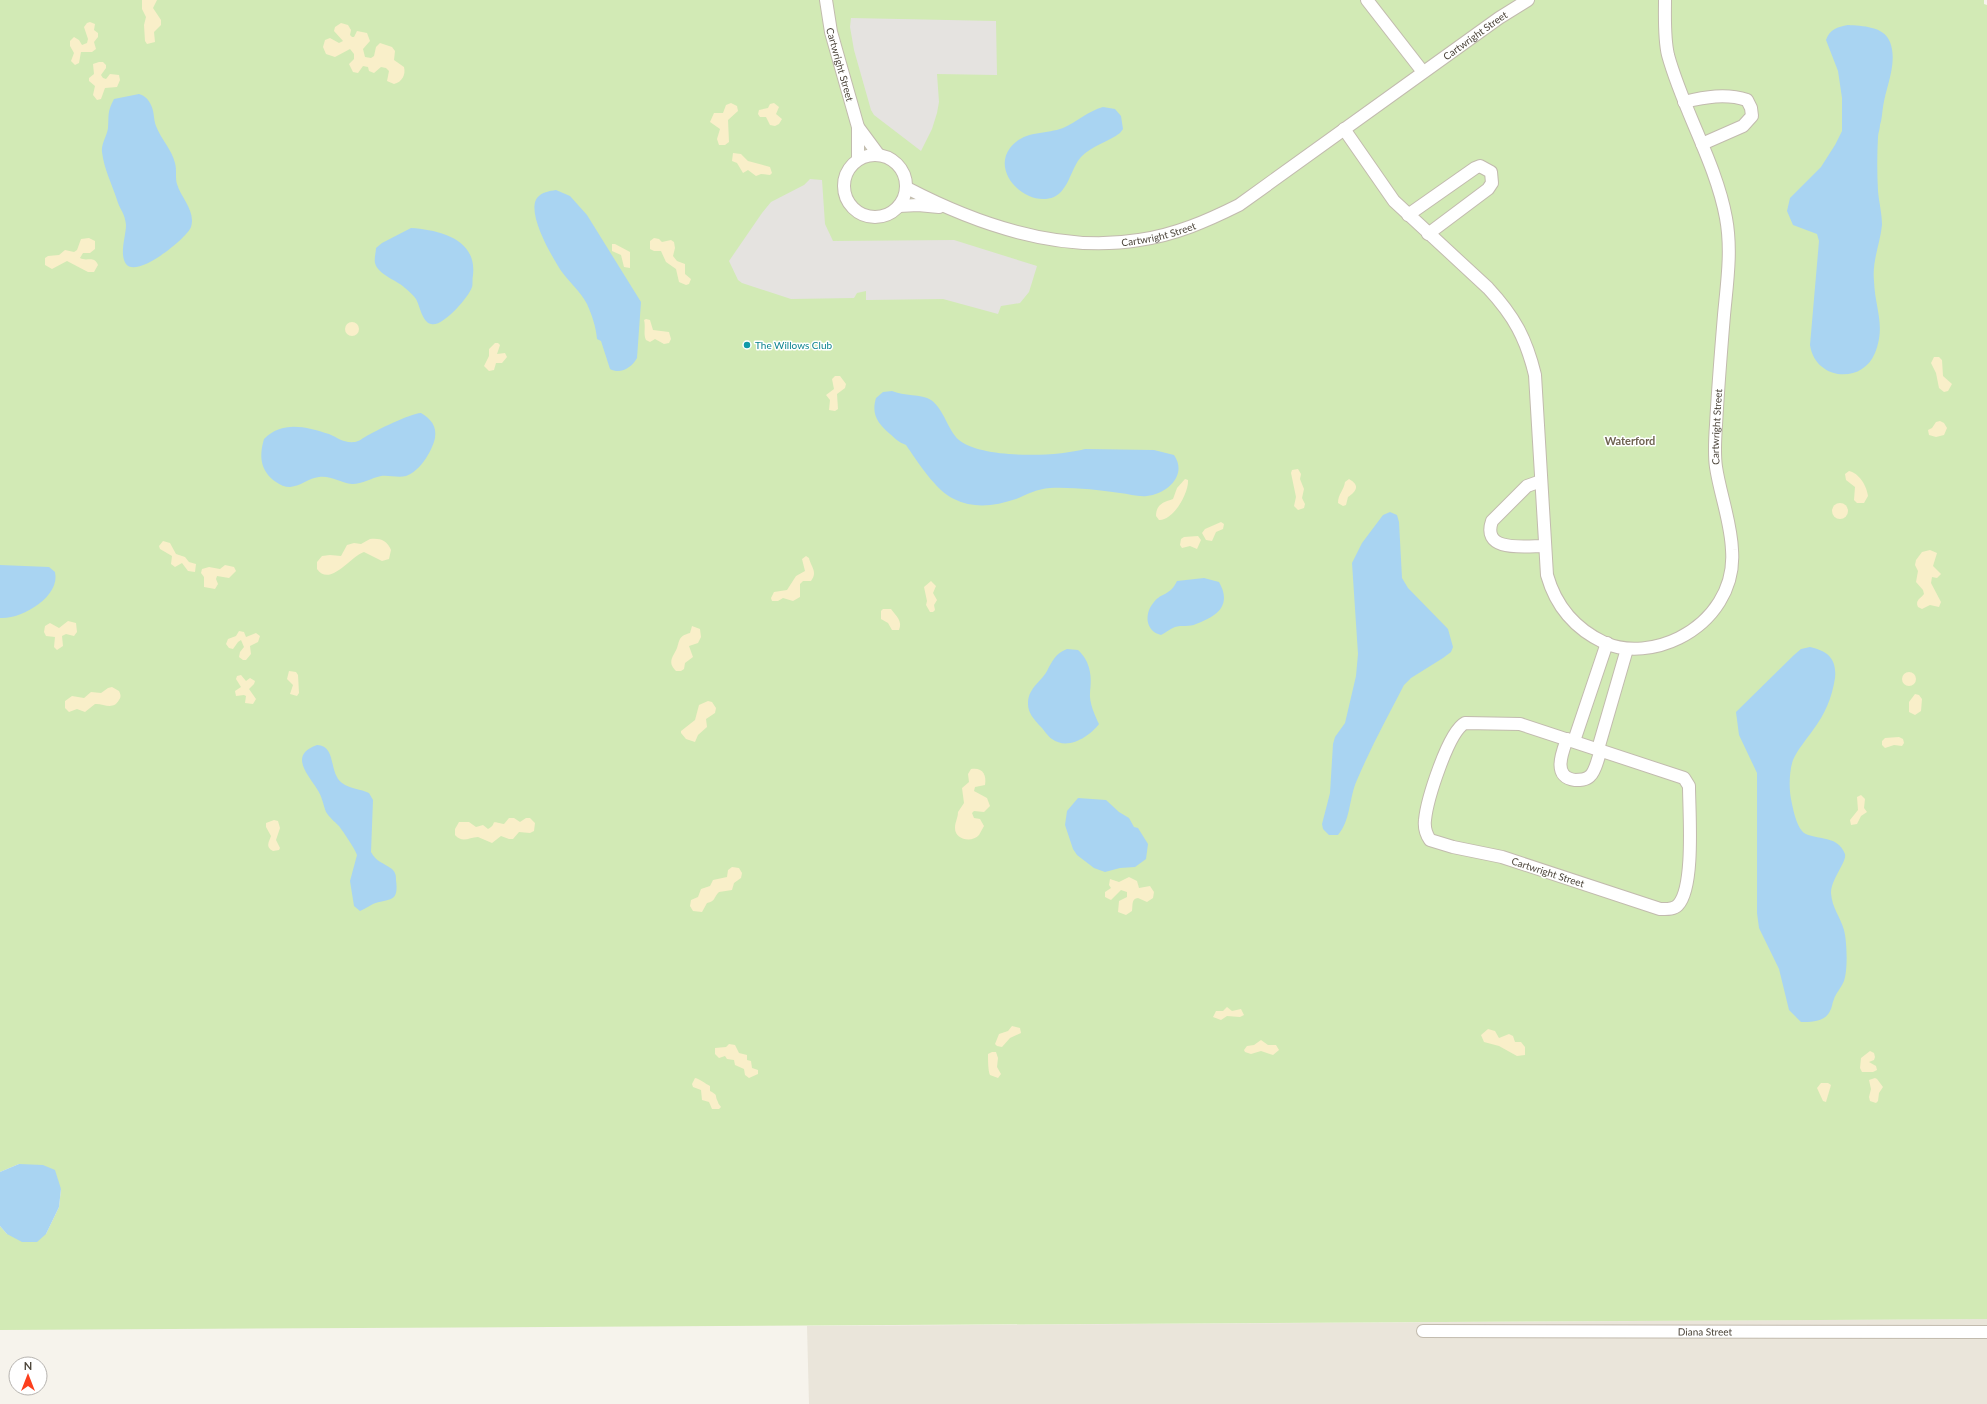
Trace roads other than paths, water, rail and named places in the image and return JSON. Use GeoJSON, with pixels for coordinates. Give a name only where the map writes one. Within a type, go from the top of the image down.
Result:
{"type":"FeatureCollection","features":[{"type":"Feature","properties":{"kind":"street","name":"Cartwright Street"},"geometry":{"type":"LineString","coordinates":[[826,0],[832,40],[858,127],[858,159]]}},
{"type":"Feature","properties":{"kind":"street"},"geometry":{"type":"LineString","coordinates":[[1367,0],[1423,72]]}},
{"type":"Feature","properties":{"kind":"street","name":"Cartwright Street"},"geometry":{"type":"LineString","coordinates":[[907,188],[948,208],[1039,236],[1068,241],[1101,244],[1140,240],[1178,231],[1208,220],[1239,205],[1423,72],[1528,0]]}},
{"type":"Feature","properties":{"kind":"street","name":"Cartwright Street"},"geometry":{"type":"LineString","coordinates":[[1344,129],[1394,201],[1488,288],[1513,318],[1521,332],[1529,352],[1534,375],[1544,546],[1548,581],[1562,610],[1576,625],[1606,643],[1628,649],[1645,648],[1672,641],[1698,627],[1712,614],[1728,583],[1731,571],[1732,549],[1730,532],[1720,489],[1714,452],[1729,238],[1722,202],[1702,144],[1684,102],[1668,52],[1665,0]]}},
{"type":"Feature","properties":{"kind":"street"},"geometry":{"type":"LineString","coordinates":[[1684,102],[1714,96],[1738,97],[1747,100],[1751,108],[1752,116],[1743,126],[1702,144]]}},
{"type":"Feature","properties":{"kind":"street","name":"Cartwright Street"},"geometry":{"type":"LineString","coordinates":[[858,127],[878,154]]}},
{"type":"Feature","properties":{"kind":"street"},"geometry":{"type":"LineString","coordinates":[[878,154],[886,156],[899,165],[906,180],[907,188],[905,198],[900,206],[893,212],[876,217],[866,216],[851,206],[845,195],[844,181],[851,165],[858,159],[868,155],[878,154]]}},
{"type":"Feature","properties":{"kind":"street"},"geometry":{"type":"LineString","coordinates":[[1408,215],[1475,168],[1480,166],[1491,172],[1492,183],[1488,189],[1428,234]]}},
{"type":"Feature","properties":{"kind":"street","name":"Cartwright Street"},"geometry":{"type":"LineString","coordinates":[[900,206],[918,205],[948,208]]}},
{"type":"Feature","properties":{"kind":"street"},"geometry":{"type":"LineString","coordinates":[[1541,481],[1527,486],[1492,521],[1489,528],[1490,535],[1501,545],[1544,546]]}},
{"type":"Feature","properties":{"kind":"street"},"geometry":{"type":"LineString","coordinates":[[1606,643],[1570,740],[1559,764],[1561,773],[1568,778],[1584,780],[1591,776],[1628,649]]}},
{"type":"Feature","properties":{"kind":"street","name":"Cartwright Street"},"geometry":{"type":"LineString","coordinates":[[1465,723],[1520,724],[1599,749],[1680,776],[1684,778],[1689,786],[1690,859],[1682,899],[1677,906],[1671,909],[1660,909],[1502,857],[1453,847],[1430,840],[1425,832],[1425,820],[1433,783],[1456,730],[1465,723]]}},
{"type":"Feature","properties":{"kind":"street","name":"Diana Street"},"geometry":{"type":"LineString","coordinates":[[1423,1331],[1987,1332]]}},
{"type":"Feature","properties":{"kind":"water"},"geometry":{"type":"Polygon","coordinates":[[[1848,25],[1872,28],[1883,33],[1890,42],[1893,58],[1878,137],[1878,195],[1882,225],[1875,260],[1874,274],[1880,334],[1875,353],[1869,363],[1860,370],[1850,374],[1840,374],[1829,371],[1820,366],[1814,357],[1810,345],[1819,241],[1817,234],[1793,225],[1787,211],[1790,198],[1821,167],[1842,131],[1842,98],[1838,71],[1826,40],[1834,29],[1848,25]]]}},
{"type":"Feature","properties":{"kind":"water"},"geometry":{"type":"Polygon","coordinates":[[[139,94],[146,97],[150,103],[153,109],[156,126],[174,158],[177,184],[190,210],[192,221],[188,232],[172,247],[150,262],[132,267],[126,264],[124,260],[123,250],[126,225],[124,214],[118,203],[106,170],[102,149],[108,128],[109,110],[114,99],[139,94]]]}},
{"type":"Feature","properties":{"kind":"water"},"geometry":{"type":"Polygon","coordinates":[[[1103,107],[1115,109],[1121,116],[1123,129],[1120,133],[1085,153],[1081,157],[1059,194],[1054,197],[1044,199],[1033,198],[1023,193],[1015,186],[1008,177],[1005,168],[1005,158],[1010,148],[1016,142],[1028,136],[1063,128],[1092,111],[1103,107]]]}},
{"type":"Feature","properties":{"kind":"water"},"geometry":{"type":"Polygon","coordinates":[[[556,190],[570,196],[587,215],[641,302],[637,358],[629,367],[622,371],[614,371],[610,369],[601,341],[597,339],[594,321],[587,304],[558,266],[542,236],[535,214],[537,198],[543,193],[556,190]]]}},
{"type":"Feature","properties":{"kind":"water"},"geometry":{"type":"Polygon","coordinates":[[[411,228],[433,231],[454,239],[463,245],[469,253],[473,263],[472,287],[470,292],[448,317],[436,324],[428,323],[425,320],[414,296],[402,285],[380,271],[375,263],[376,248],[382,243],[411,228]]]}},
{"type":"Feature","properties":{"kind":"water"},"geometry":{"type":"Polygon","coordinates":[[[892,391],[931,400],[939,409],[959,440],[984,451],[1020,455],[1039,455],[1057,454],[1085,449],[1154,450],[1174,455],[1178,462],[1177,476],[1162,492],[1147,496],[1085,489],[1050,488],[992,505],[977,505],[962,502],[947,495],[940,489],[927,475],[906,445],[896,439],[879,422],[874,409],[876,398],[883,392],[892,391]]]}},
{"type":"Feature","properties":{"kind":"water"},"geometry":{"type":"Polygon","coordinates":[[[421,413],[428,418],[434,426],[435,438],[424,461],[416,470],[406,476],[381,476],[352,484],[327,477],[319,477],[288,487],[283,486],[271,478],[262,463],[262,445],[264,439],[279,429],[287,427],[303,427],[329,434],[344,441],[355,442],[393,423],[409,416],[421,413]]]}},
{"type":"Feature","properties":{"kind":"water"},"geometry":{"type":"Polygon","coordinates":[[[1390,512],[1397,515],[1399,522],[1402,578],[1408,588],[1448,629],[1453,647],[1451,652],[1411,678],[1404,685],[1357,780],[1352,794],[1348,815],[1342,829],[1338,835],[1329,835],[1323,829],[1322,824],[1330,793],[1333,744],[1335,737],[1345,723],[1356,676],[1358,654],[1352,563],[1362,543],[1383,515],[1390,512]]]}},
{"type":"Feature","properties":{"kind":"water"},"geometry":{"type":"Polygon","coordinates":[[[0,565],[49,567],[55,572],[55,581],[52,590],[46,598],[28,611],[8,618],[0,618],[0,565]]]}},
{"type":"Feature","properties":{"kind":"water"},"geometry":{"type":"Polygon","coordinates":[[[1204,578],[1219,582],[1223,590],[1224,597],[1221,609],[1204,621],[1196,624],[1175,627],[1161,635],[1152,630],[1149,626],[1148,616],[1151,606],[1157,599],[1169,592],[1177,581],[1204,578]]]}},
{"type":"Feature","properties":{"kind":"water"},"geometry":{"type":"Polygon","coordinates":[[[1810,647],[1822,651],[1830,657],[1833,661],[1835,678],[1830,699],[1824,712],[1793,760],[1790,775],[1790,795],[1795,816],[1802,831],[1811,836],[1830,840],[1836,843],[1841,847],[1845,854],[1844,862],[1833,882],[1831,893],[1833,903],[1844,930],[1847,963],[1844,981],[1835,997],[1828,1015],[1817,1021],[1801,1022],[1789,1010],[1779,969],[1759,928],[1757,913],[1757,773],[1739,735],[1736,712],[1794,655],[1801,649],[1810,647]]]}},
{"type":"Feature","properties":{"kind":"water"},"geometry":{"type":"Polygon","coordinates":[[[1067,649],[1078,650],[1086,660],[1091,676],[1090,701],[1099,724],[1090,733],[1072,743],[1058,742],[1052,739],[1032,716],[1028,704],[1032,690],[1057,655],[1067,649]]]}},
{"type":"Feature","properties":{"kind":"water"},"geometry":{"type":"Polygon","coordinates":[[[317,745],[323,746],[327,750],[335,773],[342,783],[348,787],[369,793],[373,800],[371,852],[378,860],[392,869],[396,874],[397,887],[395,896],[389,900],[373,904],[360,911],[354,906],[350,881],[357,855],[339,826],[326,812],[320,794],[305,771],[303,765],[302,759],[304,754],[309,749],[317,745]]]}},
{"type":"Feature","properties":{"kind":"water"},"geometry":{"type":"Polygon","coordinates":[[[1078,798],[1106,800],[1119,812],[1129,818],[1134,827],[1138,828],[1148,844],[1146,859],[1135,867],[1120,868],[1105,872],[1094,868],[1077,855],[1073,849],[1065,825],[1067,811],[1078,798]]]}},
{"type":"Feature","properties":{"kind":"water"},"geometry":{"type":"Polygon","coordinates":[[[19,1164],[43,1165],[55,1170],[61,1189],[59,1207],[46,1234],[37,1242],[22,1242],[7,1234],[0,1226],[0,1172],[19,1164]]]}},
{"type":"Feature","properties":{"kind":"place","name":"The Willows Club"},"geometry":{"type":"Point","coordinates":[747,345]}},
{"type":"Feature","properties":{"kind":"district","name":"Waterford"},"geometry":{"type":"Point","coordinates":[1630,440]}}]}
